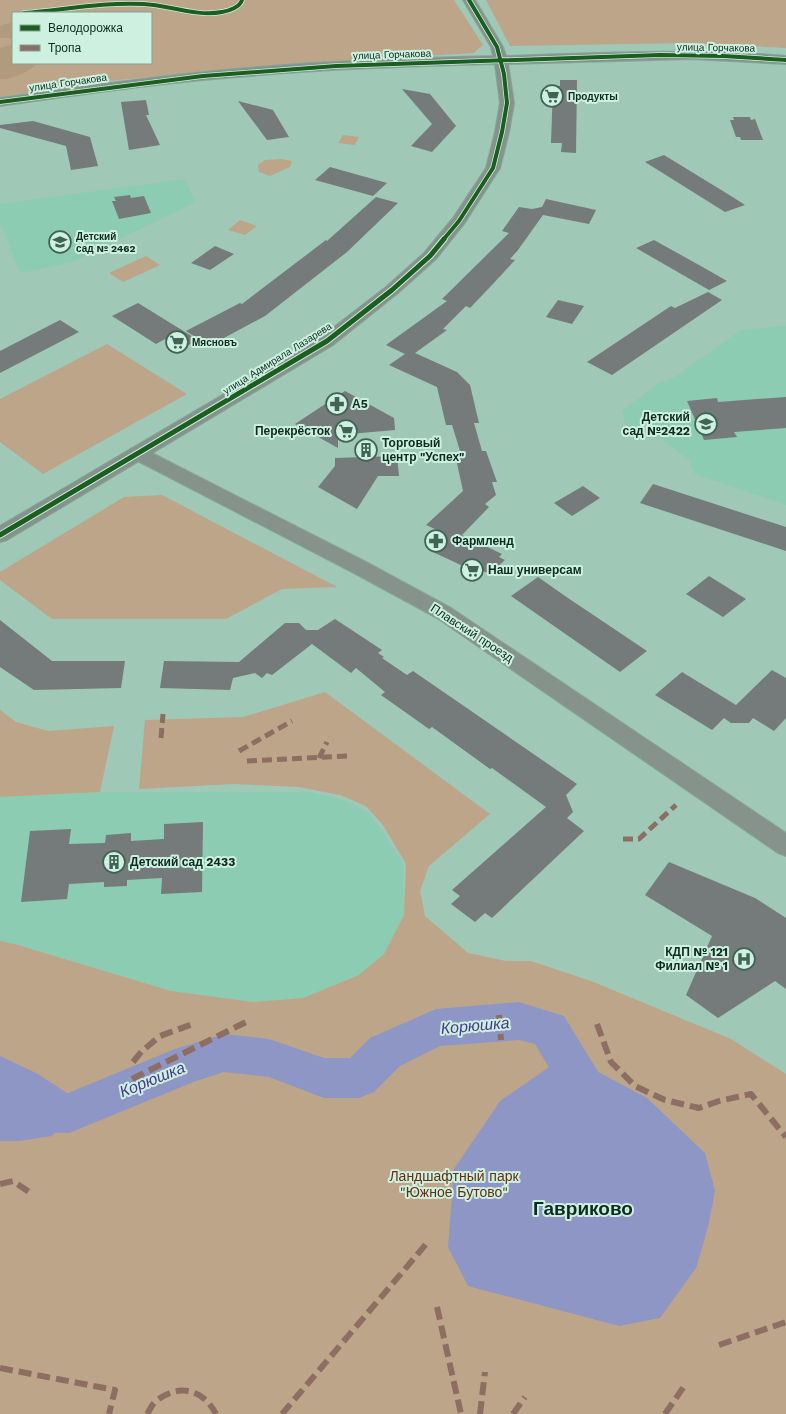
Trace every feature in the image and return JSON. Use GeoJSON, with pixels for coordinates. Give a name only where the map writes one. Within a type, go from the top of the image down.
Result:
{"type":"FeatureCollection","features":[{"type":"Feature","properties":{"kind":"street","name":"улица Адмирала Лазарева"},"geometry":{"type":"LineString","coordinates":[[0,535],[327,341],[392,290],[430,256],[459,221],[493,168],[502,132],[507,103],[504,74],[497,47],[469,0]]}},
{"type":"Feature","properties":{"kind":"street","name":"улица Горчакова"},"geometry":{"type":"LineString","coordinates":[[0,102],[130,84],[270,70],[501,60],[712,55],[786,60]]}},
{"type":"Feature","properties":{"kind":"street","name":"Плавский проезд"},"geometry":{"type":"LineString","coordinates":[[137,453],[444,613],[786,846]]}},
{"type":"Feature","properties":{"kind":"shaded area"},"geometry":{"type":"Polygon","coordinates":[[[12,23],[12,38],[0,38],[0,26],[12,23]]]}},
{"type":"Feature","properties":{"kind":"shaded area"},"geometry":{"type":"Polygon","coordinates":[[[12,44],[12,64],[37,64],[20,75],[0,79],[0,48],[12,44]]]}},
{"type":"Feature","properties":{"kind":"shaded area","name":"Детский сад № 2462"},"geometry":{"type":"Polygon","coordinates":[[[185,179],[195,202],[73,262],[20,273],[0,222],[0,204],[185,179]]]}},
{"type":"Feature","properties":{"kind":"shaded area","name":"Детский сад №2422"},"geometry":{"type":"Polygon","coordinates":[[[786,326],[786,505],[695,474],[689,460],[660,438],[629,438],[622,411],[662,381],[669,381],[741,330],[786,326]]]}},
{"type":"Feature","properties":{"kind":"shaded area"},"geometry":{"type":"Polygon","coordinates":[[[100,792],[309,792],[347,801],[370,814],[403,863],[404,915],[384,954],[359,975],[303,998],[253,1002],[171,991],[18,945],[0,941],[0,797],[100,792]]]}},
{"type":"Feature","properties":{"kind":"green space"},"geometry":{"type":"Polygon","coordinates":[[[0,0],[454,0],[483,45],[474,53],[313,63],[118,80],[0,97],[0,0]]]}},
{"type":"Feature","properties":{"kind":"green space"},"geometry":{"type":"Polygon","coordinates":[[[486,0],[786,0],[786,48],[690,43],[510,46],[486,0]]]}},
{"type":"Feature","properties":{"kind":"green space"},"geometry":{"type":"Polygon","coordinates":[[[343,135],[359,137],[355,145],[338,143],[343,135]]]}},
{"type":"Feature","properties":{"kind":"green space"},"geometry":{"type":"Polygon","coordinates":[[[281,159],[292,161],[290,167],[270,176],[259,172],[258,165],[265,160],[281,159]]]}},
{"type":"Feature","properties":{"kind":"green space"},"geometry":{"type":"Polygon","coordinates":[[[240,220],[257,226],[245,235],[228,230],[240,220]]]}},
{"type":"Feature","properties":{"kind":"green space"},"geometry":{"type":"Polygon","coordinates":[[[146,256],[160,265],[123,282],[109,273],[146,256]]]}},
{"type":"Feature","properties":{"kind":"green space"},"geometry":{"type":"Polygon","coordinates":[[[107,344],[187,394],[43,474],[0,442],[0,399],[107,344]]]}},
{"type":"Feature","properties":{"kind":"green space"},"geometry":{"type":"Polygon","coordinates":[[[162,495],[337,587],[282,589],[226,619],[52,619],[0,580],[0,572],[124,497],[162,495]]]}},
{"type":"Feature","properties":{"kind":"green space","name":"Ландшафтный парк \"Южное Бутово\""},"geometry":{"type":"Polygon","coordinates":[[[325,692],[490,814],[429,866],[420,891],[425,916],[468,953],[506,961],[531,961],[591,981],[731,1039],[786,1074],[786,1414],[0,1414],[0,941],[18,945],[171,991],[253,1002],[303,998],[359,975],[384,954],[404,915],[406,864],[383,825],[366,806],[340,795],[299,787],[234,784],[139,789],[145,720],[243,717],[325,692]]]}},
{"type":"Feature","properties":{"kind":"green space"},"geometry":{"type":"Polygon","coordinates":[[[0,710],[16,722],[48,731],[114,726],[100,792],[0,797],[0,710]]]}},
{"type":"Feature","properties":{"kind":"water"},"geometry":{"type":"Polygon","coordinates":[[[0,1056],[38,1074],[73,1097],[69,1113],[52,1136],[19,1141],[0,1141],[0,1056]]]}},
{"type":"Feature","properties":{"kind":"water"},"geometry":{"type":"Polygon","coordinates":[[[579,1059],[587,1066],[647,1098],[705,1153],[715,1191],[708,1227],[696,1268],[660,1318],[619,1326],[468,1286],[448,1247],[454,1169],[500,1101],[558,1061],[579,1059]]]}},
{"type":"Feature","properties":{"kind":"building"},"geometry":{"type":"Polygon","coordinates":[[[560,80],[577,80],[576,153],[561,152],[562,143],[551,143],[553,86],[560,86],[560,80]]]}},
{"type":"Feature","properties":{"kind":"building"},"geometry":{"type":"Polygon","coordinates":[[[402,89],[430,94],[456,126],[432,152],[411,146],[432,124],[402,89]]]}},
{"type":"Feature","properties":{"kind":"building"},"geometry":{"type":"Polygon","coordinates":[[[146,100],[149,115],[146,115],[160,145],[129,150],[121,102],[146,100]]]}},
{"type":"Feature","properties":{"kind":"building"},"geometry":{"type":"Polygon","coordinates":[[[238,101],[273,110],[289,137],[267,140],[238,101]]]}},
{"type":"Feature","properties":{"kind":"building"},"geometry":{"type":"Polygon","coordinates":[[[733,117],[750,117],[751,120],[755,119],[763,140],[741,140],[740,137],[736,137],[730,120],[734,120],[733,117]]]}},
{"type":"Feature","properties":{"kind":"building"},"geometry":{"type":"Polygon","coordinates":[[[33,121],[90,137],[98,166],[71,170],[66,146],[0,128],[0,125],[33,121]]]}},
{"type":"Feature","properties":{"kind":"building"},"geometry":{"type":"Polygon","coordinates":[[[664,155],[745,205],[725,212],[645,162],[664,155]]]}},
{"type":"Feature","properties":{"kind":"building"},"geometry":{"type":"Polygon","coordinates":[[[330,167],[387,183],[373,196],[315,180],[330,167]]]}},
{"type":"Feature","properties":{"kind":"building"},"geometry":{"type":"Polygon","coordinates":[[[130,195],[131,198],[144,196],[151,213],[119,219],[112,201],[116,201],[114,197],[130,195]]]}},
{"type":"Feature","properties":{"kind":"building"},"geometry":{"type":"Polygon","coordinates":[[[376,197],[398,203],[347,252],[265,316],[209,346],[186,331],[240,303],[242,304],[326,240],[327,241],[376,197]]]}},
{"type":"Feature","properties":{"kind":"building"},"geometry":{"type":"Polygon","coordinates":[[[546,199],[596,210],[589,224],[543,215],[510,259],[515,260],[491,286],[470,308],[466,306],[443,329],[447,330],[415,353],[457,372],[470,385],[479,423],[474,423],[482,451],[486,451],[497,482],[492,482],[496,495],[485,504],[489,507],[462,535],[502,554],[499,557],[505,560],[490,574],[483,571],[480,574],[435,553],[431,546],[444,533],[426,525],[463,491],[455,454],[461,454],[452,425],[446,425],[437,387],[389,365],[405,354],[386,345],[447,301],[442,299],[509,233],[502,231],[519,207],[532,209],[542,207],[546,199]]]}},
{"type":"Feature","properties":{"kind":"building"},"geometry":{"type":"Polygon","coordinates":[[[654,240],[727,281],[709,290],[636,248],[654,240]]]}},
{"type":"Feature","properties":{"kind":"building"},"geometry":{"type":"Polygon","coordinates":[[[215,246],[234,254],[210,270],[191,263],[215,246]]]}},
{"type":"Feature","properties":{"kind":"building"},"geometry":{"type":"Polygon","coordinates":[[[708,292],[722,300],[612,375],[587,362],[671,306],[675,308],[708,292]]]}},
{"type":"Feature","properties":{"kind":"building"},"geometry":{"type":"Polygon","coordinates":[[[558,300],[584,306],[572,324],[546,317],[558,300]]]}},
{"type":"Feature","properties":{"kind":"building"},"geometry":{"type":"Polygon","coordinates":[[[138,303],[198,340],[181,349],[165,339],[156,344],[112,316],[138,303]]]}},
{"type":"Feature","properties":{"kind":"building"},"geometry":{"type":"Polygon","coordinates":[[[60,320],[79,332],[0,373],[0,351],[60,320]]]}},
{"type":"Feature","properties":{"kind":"building"},"geometry":{"type":"Polygon","coordinates":[[[345,391],[394,418],[395,430],[338,435],[338,448],[295,424],[345,391]]]}},
{"type":"Feature","properties":{"kind":"building"},"geometry":{"type":"Polygon","coordinates":[[[786,397],[786,428],[734,432],[737,437],[704,440],[687,401],[717,398],[718,402],[786,397]]]}},
{"type":"Feature","properties":{"kind":"building"},"geometry":{"type":"Polygon","coordinates":[[[397,456],[399,476],[378,476],[357,509],[318,487],[335,466],[335,458],[397,456]]]}},
{"type":"Feature","properties":{"kind":"building"},"geometry":{"type":"Polygon","coordinates":[[[653,484],[786,527],[786,551],[640,503],[653,484]]]}},
{"type":"Feature","properties":{"kind":"building"},"geometry":{"type":"Polygon","coordinates":[[[583,486],[600,498],[572,516],[554,503],[583,486]]]}},
{"type":"Feature","properties":{"kind":"building"},"geometry":{"type":"Polygon","coordinates":[[[709,576],[746,599],[723,617],[686,594],[709,576]]]}},
{"type":"Feature","properties":{"kind":"building"},"geometry":{"type":"Polygon","coordinates":[[[538,577],[647,651],[620,672],[511,596],[538,577]]]}},
{"type":"Feature","properties":{"kind":"building"},"geometry":{"type":"Polygon","coordinates":[[[335,619],[382,650],[378,653],[384,657],[382,658],[407,675],[413,671],[577,784],[566,795],[573,812],[567,818],[584,831],[492,918],[485,913],[475,922],[451,904],[460,896],[452,890],[546,807],[432,727],[429,729],[381,695],[385,692],[356,668],[351,673],[312,644],[272,675],[267,673],[262,678],[255,673],[233,678],[230,690],[160,688],[164,661],[239,662],[285,623],[299,623],[306,630],[318,630],[335,619]]]}},
{"type":"Feature","properties":{"kind":"building"},"geometry":{"type":"Polygon","coordinates":[[[0,620],[52,661],[125,661],[121,688],[34,690],[0,667],[0,620]]]}},
{"type":"Feature","properties":{"kind":"building"},"geometry":{"type":"Polygon","coordinates":[[[772,670],[786,678],[786,718],[774,731],[753,718],[749,723],[731,723],[724,718],[712,730],[655,695],[682,672],[736,705],[772,670]]]}},
{"type":"Feature","properties":{"kind":"building","name":"Детский сад 2433"},"geometry":{"type":"Polygon","coordinates":[[[203,822],[202,892],[161,894],[162,878],[127,880],[127,886],[104,887],[104,882],[69,884],[67,899],[21,902],[30,831],[71,829],[69,844],[105,843],[106,835],[131,833],[131,841],[164,839],[164,824],[203,822]]]}},
{"type":"Feature","properties":{"kind":"building","name":"КДП № 121 Филиал № 1"},"geometry":{"type":"Polygon","coordinates":[[[669,862],[755,898],[786,918],[786,989],[775,981],[718,1018],[686,995],[712,936],[645,895],[669,862]]]}},
{"type":"Feature","properties":{"kind":"waterway","name":"Корюшка"},"geometry":{"type":"LineString","coordinates":[[0,1112],[69,1113],[190,1063],[224,1053],[269,1058],[324,1078],[359,1078],[385,1052],[436,1028],[519,1021],[549,1029],[593,1102]]}},
{"type":"Feature","properties":{"kind":"marked path"},"geometry":{"type":"LineString","coordinates":[[161,738],[163,714]]}},
{"type":"Feature","properties":{"kind":"marked path"},"geometry":{"type":"LineString","coordinates":[[239,751],[292,721]]}},
{"type":"Feature","properties":{"kind":"marked path"},"geometry":{"type":"LineString","coordinates":[[319,758],[327,742]]}},
{"type":"Feature","properties":{"kind":"marked path"},"geometry":{"type":"LineString","coordinates":[[247,761],[347,756]]}},
{"type":"Feature","properties":{"kind":"marked path"},"geometry":{"type":"LineString","coordinates":[[623,839],[639,839],[676,805]]}},
{"type":"Feature","properties":{"kind":"marked path"},"geometry":{"type":"LineString","coordinates":[[499,1015],[501,1040]]}},
{"type":"Feature","properties":{"kind":"marked path"},"geometry":{"type":"LineString","coordinates":[[132,1079],[250,1020]]}},
{"type":"Feature","properties":{"kind":"marked path"},"geometry":{"type":"LineString","coordinates":[[133,1062],[142,1051],[160,1036],[193,1024]]}},
{"type":"Feature","properties":{"kind":"marked path"},"geometry":{"type":"LineString","coordinates":[[597,1024],[611,1062],[635,1086],[665,1100],[699,1108],[719,1101],[751,1094],[786,1137]]}},
{"type":"Feature","properties":{"kind":"marked path"},"geometry":{"type":"LineString","coordinates":[[0,1184],[13,1181],[29,1192]]}},
{"type":"Feature","properties":{"kind":"marked path"},"geometry":{"type":"LineString","coordinates":[[282,1414],[427,1243]]}},
{"type":"Feature","properties":{"kind":"marked path"},"geometry":{"type":"LineString","coordinates":[[437,1307],[461,1414]]}},
{"type":"Feature","properties":{"kind":"marked path"},"geometry":{"type":"LineString","coordinates":[[719,1345],[786,1322]]}},
{"type":"Feature","properties":{"kind":"marked path"},"geometry":{"type":"LineString","coordinates":[[0,1368],[115,1390],[109,1414]]}},
{"type":"Feature","properties":{"kind":"marked path"},"geometry":{"type":"LineString","coordinates":[[480,1414],[485,1372]]}},
{"type":"Feature","properties":{"kind":"marked path"},"geometry":{"type":"LineString","coordinates":[[665,1414],[685,1385]]}},
{"type":"Feature","properties":{"kind":"marked path"},"geometry":{"type":"LineString","coordinates":[[147,1414],[156,1401],[174,1392],[182,1391],[190,1391],[205,1398],[216,1414]]}},
{"type":"Feature","properties":{"kind":"marked path"},"geometry":{"type":"LineString","coordinates":[[513,1414],[525,1397]]}},
{"type":"Feature","properties":{"kind":"cycle path"},"geometry":{"type":"LineString","coordinates":[[41,12],[92,6],[142,4],[212,13],[232,9],[241,3],[242,0]]}},
{"type":"Feature","properties":{"kind":"cycle path"},"geometry":{"type":"LineString","coordinates":[[0,535],[327,341],[392,290],[430,256],[459,221],[493,168],[502,132],[507,103],[504,74],[497,47],[469,0]]}},
{"type":"Feature","properties":{"kind":"cycle path"},"geometry":{"type":"LineString","coordinates":[[0,102],[169,79],[336,66],[660,55],[754,57],[786,60]]}},
{"type":"Feature","properties":{"kind":"place","name":"Продукты"},"geometry":{"type":"Point","coordinates":[552,96]}},
{"type":"Feature","properties":{"kind":"place","name":"Детский сад № 2462"},"geometry":{"type":"Point","coordinates":[60,242]}},
{"type":"Feature","properties":{"kind":"place","name":"Мясновъ"},"geometry":{"type":"Point","coordinates":[177,342]}},
{"type":"Feature","properties":{"kind":"place","name":"А5"},"geometry":{"type":"Point","coordinates":[337,404]}},
{"type":"Feature","properties":{"kind":"place","name":"Детский сад №2422"},"geometry":{"type":"Point","coordinates":[706,424]}},
{"type":"Feature","properties":{"kind":"place","name":"Перекрёсток"},"geometry":{"type":"Point","coordinates":[346,431]}},
{"type":"Feature","properties":{"kind":"place","name":"Торговый центр \"Успех\""},"geometry":{"type":"Point","coordinates":[366,450]}},
{"type":"Feature","properties":{"kind":"place","name":"Фармленд"},"geometry":{"type":"Point","coordinates":[436,541]}},
{"type":"Feature","properties":{"kind":"place","name":"Наш универсам"},"geometry":{"type":"Point","coordinates":[472,570]}},
{"type":"Feature","properties":{"kind":"place","name":"Детский сад 2433"},"geometry":{"type":"Point","coordinates":[114,862]}},
{"type":"Feature","properties":{"kind":"place","name":"КДП № 121 Филиал № 1"},"geometry":{"type":"Point","coordinates":[744,959]}},
{"type":"Feature","properties":{"kind":"district","name":"Гавриково"},"geometry":{"type":"Point","coordinates":[583,1208]}}]}
